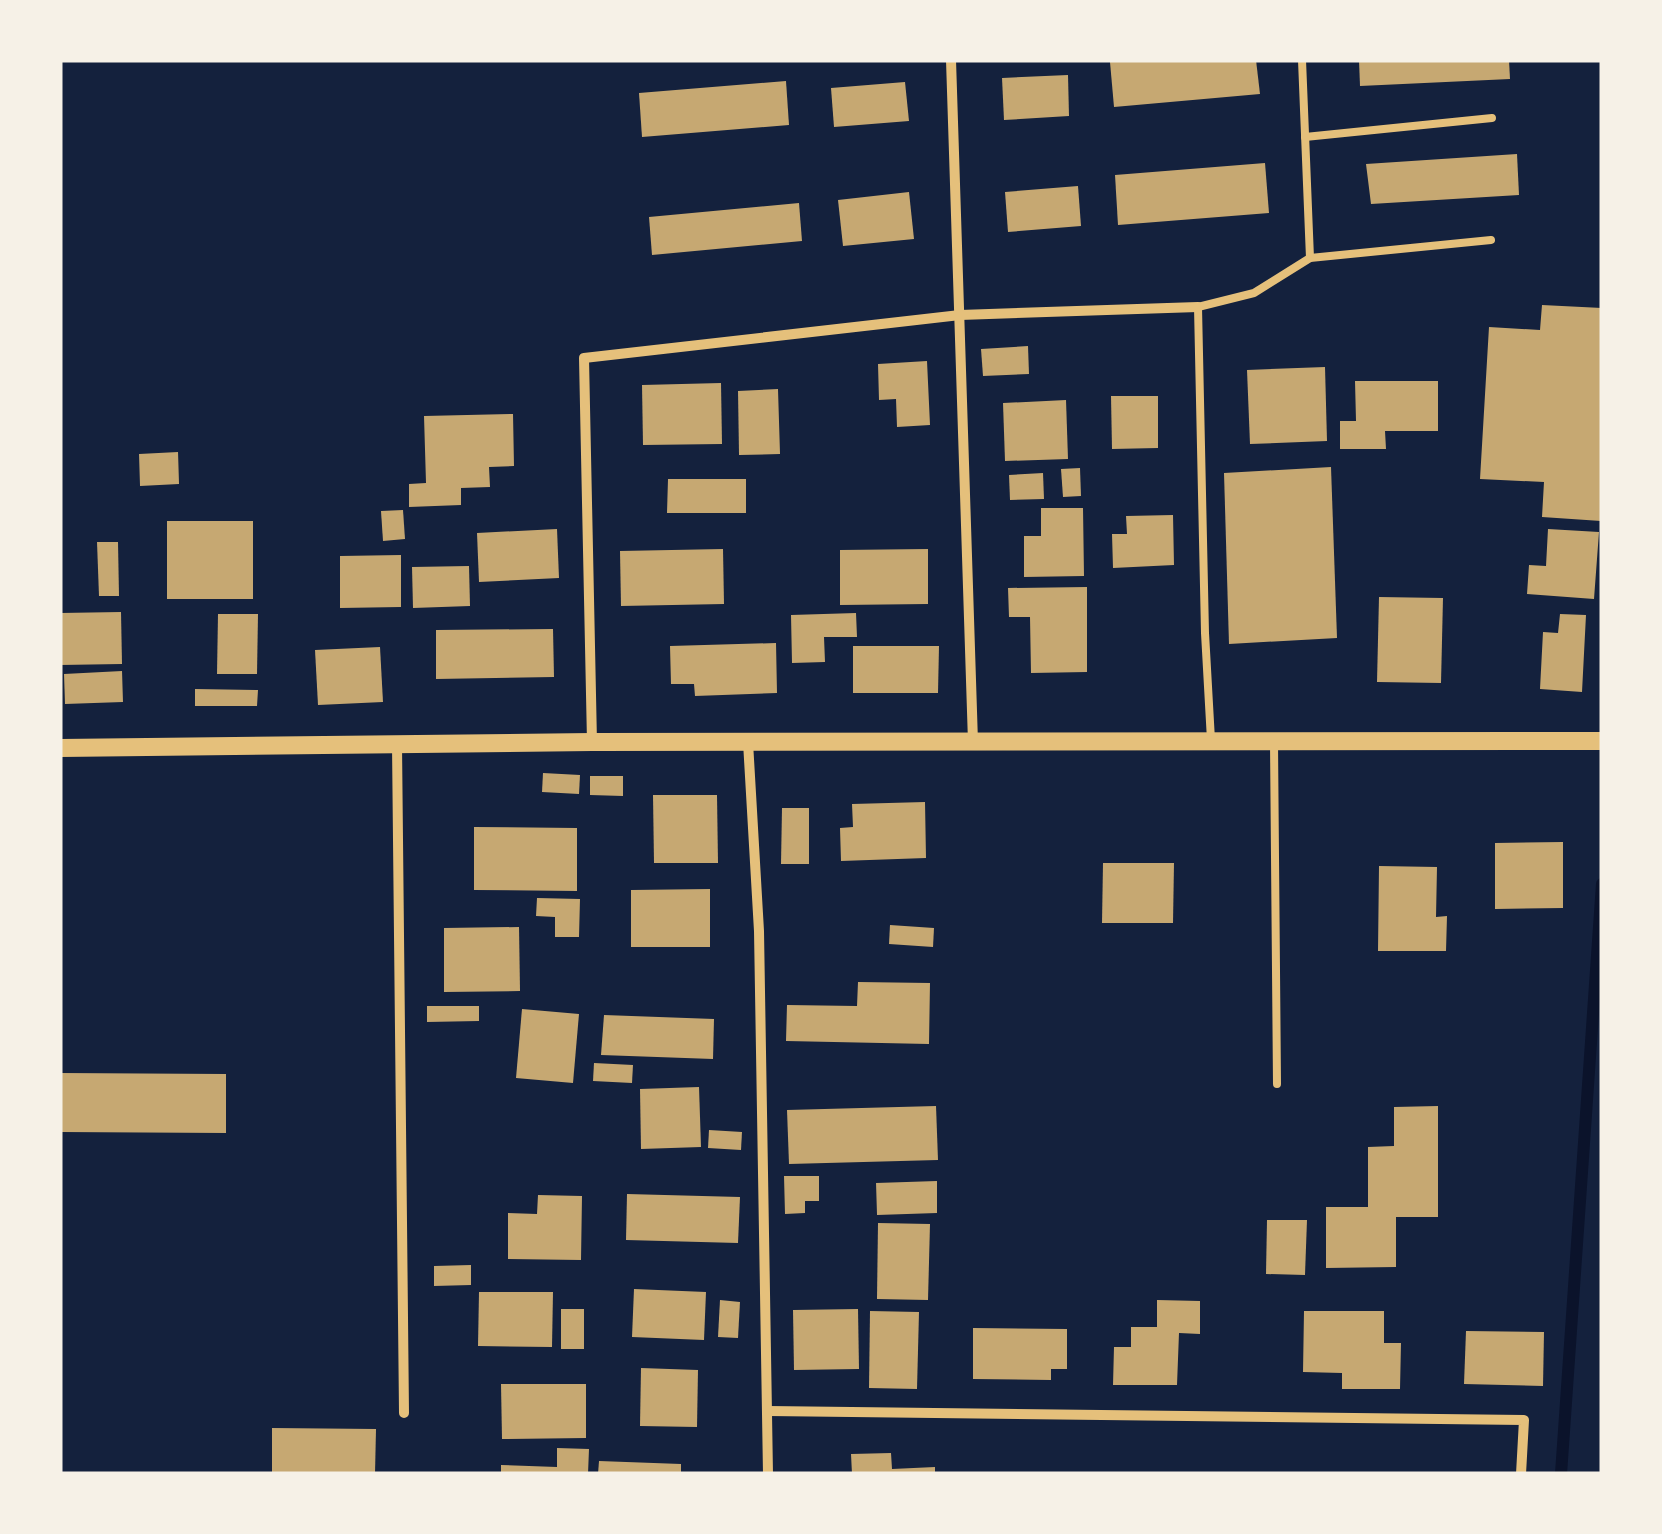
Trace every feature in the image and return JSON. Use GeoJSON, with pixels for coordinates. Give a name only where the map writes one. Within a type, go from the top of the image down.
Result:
{"type":"FeatureCollection","features":[{"type":"Feature","properties":{"kind":"street"},"geometry":{"type":"LineString","coordinates":[[952,60],[973,742]]}},
{"type":"Feature","properties":{"kind":"street"},"geometry":{"type":"LineString","coordinates":[[592,742],[584,358],[960,315],[1198,307]]}},
{"type":"Feature","properties":{"kind":"street"},"geometry":{"type":"LineString","coordinates":[[60,748],[592,742],[1602,742]]}},
{"type":"Feature","properties":{"kind":"street"},"geometry":{"type":"LineString","coordinates":[[748,742],[759,931],[768,1474]]}},
{"type":"Feature","properties":{"kind":"street"},"geometry":{"type":"LineString","coordinates":[[397,744],[404,1413]]}},
{"type":"Feature","properties":{"kind":"street"},"geometry":{"type":"LineString","coordinates":[[768,1411],[1524,1420],[1521,1474]]}},
{"type":"Feature","properties":{"kind":"lane"},"geometry":{"type":"LineString","coordinates":[[1302,60],[1310,258]]}},
{"type":"Feature","properties":{"kind":"lane"},"geometry":{"type":"LineString","coordinates":[[1305,137],[1492,118]]}},
{"type":"Feature","properties":{"kind":"lane"},"geometry":{"type":"LineString","coordinates":[[1211,742],[1198,307],[1254,293],[1310,258],[1491,240]]}},
{"type":"Feature","properties":{"kind":"lane"},"geometry":{"type":"LineString","coordinates":[[1274,742],[1277,1084]]}},
{"type":"Feature","properties":{"kind":"building"},"geometry":{"type":"Polygon","coordinates":[[[1256,60],[1260,94],[1114,107],[1110,62],[1256,60]]]}},
{"type":"Feature","properties":{"kind":"building"},"geometry":{"type":"Polygon","coordinates":[[[1359,60],[1509,60],[1510,79],[1360,86],[1359,60]]]}},
{"type":"Feature","properties":{"kind":"building"},"geometry":{"type":"Polygon","coordinates":[[[1068,75],[1069,116],[1004,120],[1002,78],[1068,75]]]}},
{"type":"Feature","properties":{"kind":"building"},"geometry":{"type":"Polygon","coordinates":[[[786,81],[789,125],[642,137],[639,93],[786,81]]]}},
{"type":"Feature","properties":{"kind":"building"},"geometry":{"type":"Polygon","coordinates":[[[905,82],[909,121],[834,127],[831,88],[905,82]]]}},
{"type":"Feature","properties":{"kind":"building"},"geometry":{"type":"Polygon","coordinates":[[[1517,154],[1519,195],[1371,204],[1366,164],[1517,154]]]}},
{"type":"Feature","properties":{"kind":"building"},"geometry":{"type":"Polygon","coordinates":[[[1265,163],[1269,213],[1118,225],[1115,175],[1265,163]]]}},
{"type":"Feature","properties":{"kind":"building"},"geometry":{"type":"Polygon","coordinates":[[[1078,186],[1081,226],[1008,232],[1005,192],[1078,186]]]}},
{"type":"Feature","properties":{"kind":"building"},"geometry":{"type":"Polygon","coordinates":[[[909,192],[914,239],[843,246],[838,200],[909,192]]]}},
{"type":"Feature","properties":{"kind":"building"},"geometry":{"type":"Polygon","coordinates":[[[799,203],[802,241],[652,255],[649,217],[799,203]]]}},
{"type":"Feature","properties":{"kind":"building"},"geometry":{"type":"Polygon","coordinates":[[[1542,305],[1602,308],[1601,521],[1542,517],[1544,482],[1480,479],[1489,327],[1540,330],[1542,305]]]}},
{"type":"Feature","properties":{"kind":"building"},"geometry":{"type":"Polygon","coordinates":[[[1028,346],[1029,374],[983,376],[981,349],[1028,346]]]}},
{"type":"Feature","properties":{"kind":"building"},"geometry":{"type":"Polygon","coordinates":[[[927,361],[930,425],[897,427],[896,399],[879,400],[878,364],[927,361]]]}},
{"type":"Feature","properties":{"kind":"building"},"geometry":{"type":"Polygon","coordinates":[[[1325,367],[1327,441],[1250,444],[1247,370],[1325,367]]]}},
{"type":"Feature","properties":{"kind":"building"},"geometry":{"type":"Polygon","coordinates":[[[1355,381],[1438,381],[1438,431],[1385,431],[1386,449],[1340,449],[1340,421],[1356,421],[1355,381]]]}},
{"type":"Feature","properties":{"kind":"building"},"geometry":{"type":"Polygon","coordinates":[[[721,383],[722,444],[643,445],[642,385],[721,383]]]}},
{"type":"Feature","properties":{"kind":"building"},"geometry":{"type":"Polygon","coordinates":[[[778,389],[780,454],[739,455],[738,391],[778,389]]]}},
{"type":"Feature","properties":{"kind":"building"},"geometry":{"type":"Polygon","coordinates":[[[1111,396],[1158,396],[1158,448],[1112,449],[1111,396]]]}},
{"type":"Feature","properties":{"kind":"building"},"geometry":{"type":"Polygon","coordinates":[[[1066,400],[1068,459],[1005,461],[1003,403],[1066,400]]]}},
{"type":"Feature","properties":{"kind":"building"},"geometry":{"type":"Polygon","coordinates":[[[513,414],[514,466],[489,467],[490,487],[461,488],[461,505],[409,507],[409,484],[426,483],[424,416],[513,414]]]}},
{"type":"Feature","properties":{"kind":"building"},"geometry":{"type":"Polygon","coordinates":[[[178,452],[179,484],[140,486],[139,454],[178,452]]]}},
{"type":"Feature","properties":{"kind":"building"},"geometry":{"type":"Polygon","coordinates":[[[1331,467],[1337,638],[1229,644],[1224,473],[1331,467]]]}},
{"type":"Feature","properties":{"kind":"building"},"geometry":{"type":"Polygon","coordinates":[[[1080,468],[1081,496],[1063,497],[1061,469],[1080,468]]]}},
{"type":"Feature","properties":{"kind":"building"},"geometry":{"type":"Polygon","coordinates":[[[1043,473],[1044,499],[1010,500],[1009,475],[1043,473]]]}},
{"type":"Feature","properties":{"kind":"building"},"geometry":{"type":"Polygon","coordinates":[[[668,479],[746,479],[746,513],[667,513],[668,479]]]}},
{"type":"Feature","properties":{"kind":"building"},"geometry":{"type":"Polygon","coordinates":[[[1041,508],[1083,508],[1084,576],[1024,577],[1024,536],[1041,536],[1041,508]]]}},
{"type":"Feature","properties":{"kind":"building"},"geometry":{"type":"Polygon","coordinates":[[[403,510],[405,539],[383,541],[381,511],[403,510]]]}},
{"type":"Feature","properties":{"kind":"building"},"geometry":{"type":"Polygon","coordinates":[[[1173,515],[1174,565],[1113,568],[1112,534],[1127,534],[1126,516],[1173,515]]]}},
{"type":"Feature","properties":{"kind":"building"},"geometry":{"type":"Polygon","coordinates":[[[167,521],[253,521],[253,599],[167,599],[167,521]]]}},
{"type":"Feature","properties":{"kind":"building"},"geometry":{"type":"Polygon","coordinates":[[[557,529],[559,578],[479,582],[477,533],[557,529]]]}},
{"type":"Feature","properties":{"kind":"building"},"geometry":{"type":"Polygon","coordinates":[[[1548,529],[1599,532],[1594,599],[1527,594],[1529,565],[1546,566],[1548,529]]]}},
{"type":"Feature","properties":{"kind":"building"},"geometry":{"type":"Polygon","coordinates":[[[97,542],[118,542],[119,596],[99,596],[97,542]]]}},
{"type":"Feature","properties":{"kind":"building"},"geometry":{"type":"Polygon","coordinates":[[[723,549],[724,604],[621,606],[620,551],[723,549]]]}},
{"type":"Feature","properties":{"kind":"building"},"geometry":{"type":"Polygon","coordinates":[[[928,549],[928,604],[840,605],[840,550],[928,549]]]}},
{"type":"Feature","properties":{"kind":"building"},"geometry":{"type":"Polygon","coordinates":[[[401,555],[401,607],[340,608],[340,556],[401,555]]]}},
{"type":"Feature","properties":{"kind":"building"},"geometry":{"type":"Polygon","coordinates":[[[469,566],[470,606],[413,608],[412,567],[469,566]]]}},
{"type":"Feature","properties":{"kind":"building"},"geometry":{"type":"Polygon","coordinates":[[[1087,587],[1087,672],[1031,673],[1030,617],[1009,617],[1008,588],[1087,587]]]}},
{"type":"Feature","properties":{"kind":"building"},"geometry":{"type":"Polygon","coordinates":[[[1379,597],[1443,598],[1441,683],[1377,682],[1379,597]]]}},
{"type":"Feature","properties":{"kind":"building"},"geometry":{"type":"Polygon","coordinates":[[[121,612],[122,664],[60,665],[60,613],[121,612]]]}},
{"type":"Feature","properties":{"kind":"building"},"geometry":{"type":"Polygon","coordinates":[[[856,613],[857,637],[824,637],[825,662],[792,663],[791,615],[856,613]]]}},
{"type":"Feature","properties":{"kind":"building"},"geometry":{"type":"Polygon","coordinates":[[[218,614],[258,614],[257,674],[217,674],[218,614]]]}},
{"type":"Feature","properties":{"kind":"building"},"geometry":{"type":"Polygon","coordinates":[[[1560,614],[1586,615],[1582,692],[1540,689],[1543,632],[1558,633],[1560,614]]]}},
{"type":"Feature","properties":{"kind":"building"},"geometry":{"type":"Polygon","coordinates":[[[553,629],[554,677],[436,679],[436,630],[553,629]]]}},
{"type":"Feature","properties":{"kind":"building"},"geometry":{"type":"Polygon","coordinates":[[[776,643],[777,693],[695,696],[694,684],[671,684],[670,646],[776,643]]]}},
{"type":"Feature","properties":{"kind":"building"},"geometry":{"type":"Polygon","coordinates":[[[853,646],[939,646],[938,693],[853,693],[853,646]]]}},
{"type":"Feature","properties":{"kind":"building"},"geometry":{"type":"Polygon","coordinates":[[[380,647],[383,702],[318,705],[315,650],[380,647]]]}},
{"type":"Feature","properties":{"kind":"building"},"geometry":{"type":"Polygon","coordinates":[[[122,671],[123,702],[65,704],[64,674],[122,671]]]}},
{"type":"Feature","properties":{"kind":"building"},"geometry":{"type":"Polygon","coordinates":[[[195,689],[258,690],[257,706],[195,706],[195,689]]]}},
{"type":"Feature","properties":{"kind":"building"},"geometry":{"type":"Polygon","coordinates":[[[543,773],[580,775],[579,794],[542,792],[543,773]]]}},
{"type":"Feature","properties":{"kind":"building"},"geometry":{"type":"Polygon","coordinates":[[[590,776],[623,776],[623,796],[590,795],[590,776]]]}},
{"type":"Feature","properties":{"kind":"building"},"geometry":{"type":"Polygon","coordinates":[[[653,795],[717,795],[718,863],[654,863],[653,795]]]}},
{"type":"Feature","properties":{"kind":"building"},"geometry":{"type":"Polygon","coordinates":[[[925,802],[926,858],[841,861],[840,828],[853,827],[852,804],[925,802]]]}},
{"type":"Feature","properties":{"kind":"building"},"geometry":{"type":"Polygon","coordinates":[[[782,808],[809,808],[809,864],[781,864],[782,808]]]}},
{"type":"Feature","properties":{"kind":"building"},"geometry":{"type":"Polygon","coordinates":[[[474,827],[577,828],[577,891],[474,890],[474,827]]]}},
{"type":"Feature","properties":{"kind":"building"},"geometry":{"type":"Polygon","coordinates":[[[1563,842],[1563,908],[1495,909],[1495,843],[1563,842]]]}},
{"type":"Feature","properties":{"kind":"building"},"geometry":{"type":"Polygon","coordinates":[[[1103,863],[1174,863],[1173,923],[1102,923],[1103,863]]]}},
{"type":"Feature","properties":{"kind":"building"},"geometry":{"type":"Polygon","coordinates":[[[1379,866],[1437,867],[1436,917],[1447,916],[1446,951],[1378,951],[1379,866]]]}},
{"type":"Feature","properties":{"kind":"building"},"geometry":{"type":"Polygon","coordinates":[[[710,889],[710,947],[631,947],[631,890],[710,889]]]}},
{"type":"Feature","properties":{"kind":"building"},"geometry":{"type":"Polygon","coordinates":[[[537,898],[580,899],[579,937],[555,937],[555,917],[536,916],[537,898]]]}},
{"type":"Feature","properties":{"kind":"building"},"geometry":{"type":"Polygon","coordinates":[[[890,925],[934,928],[933,947],[889,944],[890,925]]]}},
{"type":"Feature","properties":{"kind":"building"},"geometry":{"type":"Polygon","coordinates":[[[519,927],[520,991],[444,992],[444,928],[519,927]]]}},
{"type":"Feature","properties":{"kind":"building"},"geometry":{"type":"Polygon","coordinates":[[[858,982],[930,983],[929,1044],[786,1041],[787,1005],[857,1006],[858,982]]]}},
{"type":"Feature","properties":{"kind":"building"},"geometry":{"type":"Polygon","coordinates":[[[427,1006],[479,1006],[479,1021],[427,1022],[427,1006]]]}},
{"type":"Feature","properties":{"kind":"building"},"geometry":{"type":"Polygon","coordinates":[[[522,1009],[579,1014],[573,1083],[516,1078],[522,1009]]]}},
{"type":"Feature","properties":{"kind":"building"},"geometry":{"type":"Polygon","coordinates":[[[604,1015],[714,1019],[713,1059],[601,1055],[604,1015]]]}},
{"type":"Feature","properties":{"kind":"building"},"geometry":{"type":"Polygon","coordinates":[[[594,1063],[633,1065],[632,1083],[593,1081],[594,1063]]]}},
{"type":"Feature","properties":{"kind":"building"},"geometry":{"type":"Polygon","coordinates":[[[60,1073],[226,1074],[226,1133],[60,1132],[60,1073]]]}},
{"type":"Feature","properties":{"kind":"building"},"geometry":{"type":"Polygon","coordinates":[[[699,1087],[701,1147],[641,1149],[640,1089],[699,1087]]]}},
{"type":"Feature","properties":{"kind":"building"},"geometry":{"type":"Polygon","coordinates":[[[936,1106],[938,1160],[789,1164],[787,1110],[936,1106]]]}},
{"type":"Feature","properties":{"kind":"building"},"geometry":{"type":"Polygon","coordinates":[[[1438,1106],[1438,1217],[1396,1217],[1396,1267],[1326,1268],[1326,1207],[1368,1207],[1368,1147],[1394,1146],[1394,1107],[1438,1106]]]}},
{"type":"Feature","properties":{"kind":"building"},"geometry":{"type":"Polygon","coordinates":[[[709,1130],[742,1132],[741,1150],[708,1148],[709,1130]]]}},
{"type":"Feature","properties":{"kind":"building"},"geometry":{"type":"Polygon","coordinates":[[[784,1176],[819,1176],[819,1201],[805,1201],[805,1213],[785,1214],[784,1176]]]}},
{"type":"Feature","properties":{"kind":"building"},"geometry":{"type":"Polygon","coordinates":[[[937,1181],[937,1213],[877,1215],[876,1183],[937,1181]]]}},
{"type":"Feature","properties":{"kind":"building"},"geometry":{"type":"Polygon","coordinates":[[[627,1194],[740,1197],[738,1243],[626,1240],[627,1194]]]}},
{"type":"Feature","properties":{"kind":"building"},"geometry":{"type":"Polygon","coordinates":[[[538,1195],[582,1196],[581,1260],[508,1259],[508,1213],[537,1214],[538,1195]]]}},
{"type":"Feature","properties":{"kind":"building"},"geometry":{"type":"Polygon","coordinates":[[[1267,1220],[1307,1220],[1305,1275],[1266,1274],[1267,1220]]]}},
{"type":"Feature","properties":{"kind":"building"},"geometry":{"type":"Polygon","coordinates":[[[878,1223],[930,1224],[928,1300],[877,1299],[878,1223]]]}},
{"type":"Feature","properties":{"kind":"building"},"geometry":{"type":"Polygon","coordinates":[[[471,1265],[471,1285],[434,1286],[434,1266],[471,1265]]]}},
{"type":"Feature","properties":{"kind":"building"},"geometry":{"type":"Polygon","coordinates":[[[634,1289],[706,1292],[704,1340],[632,1337],[634,1289]]]}},
{"type":"Feature","properties":{"kind":"building"},"geometry":{"type":"Polygon","coordinates":[[[479,1292],[553,1292],[552,1347],[478,1346],[479,1292]]]}},
{"type":"Feature","properties":{"kind":"building"},"geometry":{"type":"Polygon","coordinates":[[[720,1300],[740,1302],[738,1338],[718,1337],[720,1300]]]}},
{"type":"Feature","properties":{"kind":"building"},"geometry":{"type":"Polygon","coordinates":[[[1157,1300],[1200,1301],[1200,1334],[1179,1333],[1177,1385],[1113,1385],[1114,1347],[1131,1347],[1131,1327],[1157,1327],[1157,1300]]]}},
{"type":"Feature","properties":{"kind":"building"},"geometry":{"type":"Polygon","coordinates":[[[561,1309],[584,1309],[584,1349],[561,1349],[561,1309]]]}},
{"type":"Feature","properties":{"kind":"building"},"geometry":{"type":"Polygon","coordinates":[[[858,1309],[859,1369],[794,1370],[793,1310],[858,1309]]]}},
{"type":"Feature","properties":{"kind":"building"},"geometry":{"type":"Polygon","coordinates":[[[870,1311],[919,1312],[917,1389],[869,1388],[870,1311]]]}},
{"type":"Feature","properties":{"kind":"building"},"geometry":{"type":"Polygon","coordinates":[[[1304,1311],[1384,1311],[1384,1343],[1401,1343],[1400,1389],[1342,1389],[1342,1373],[1303,1372],[1304,1311]]]}},
{"type":"Feature","properties":{"kind":"building"},"geometry":{"type":"Polygon","coordinates":[[[973,1328],[1067,1329],[1067,1369],[1051,1369],[1051,1380],[973,1379],[973,1328]]]}},
{"type":"Feature","properties":{"kind":"building"},"geometry":{"type":"Polygon","coordinates":[[[1466,1331],[1544,1332],[1543,1386],[1464,1384],[1466,1331]]]}},
{"type":"Feature","properties":{"kind":"building"},"geometry":{"type":"Polygon","coordinates":[[[641,1368],[698,1370],[697,1427],[640,1426],[641,1368]]]}},
{"type":"Feature","properties":{"kind":"building"},"geometry":{"type":"Polygon","coordinates":[[[501,1384],[586,1384],[586,1438],[502,1439],[501,1384]]]}},
{"type":"Feature","properties":{"kind":"building"},"geometry":{"type":"Polygon","coordinates":[[[272,1428],[376,1429],[375,1474],[272,1474],[272,1428]]]}},
{"type":"Feature","properties":{"kind":"building"},"geometry":{"type":"Polygon","coordinates":[[[557,1448],[589,1449],[588,1474],[501,1474],[501,1465],[557,1467],[557,1448]]]}},
{"type":"Feature","properties":{"kind":"building"},"geometry":{"type":"Polygon","coordinates":[[[891,1453],[892,1469],[935,1467],[935,1474],[852,1474],[851,1454],[891,1453]]]}},
{"type":"Feature","properties":{"kind":"building"},"geometry":{"type":"Polygon","coordinates":[[[599,1461],[681,1464],[681,1474],[598,1474],[599,1461]]]}},
{"type":"Feature","properties":{"kind":"waterway"},"geometry":{"type":"LineString","coordinates":[[1561,1474],[1602,884]]}}]}
